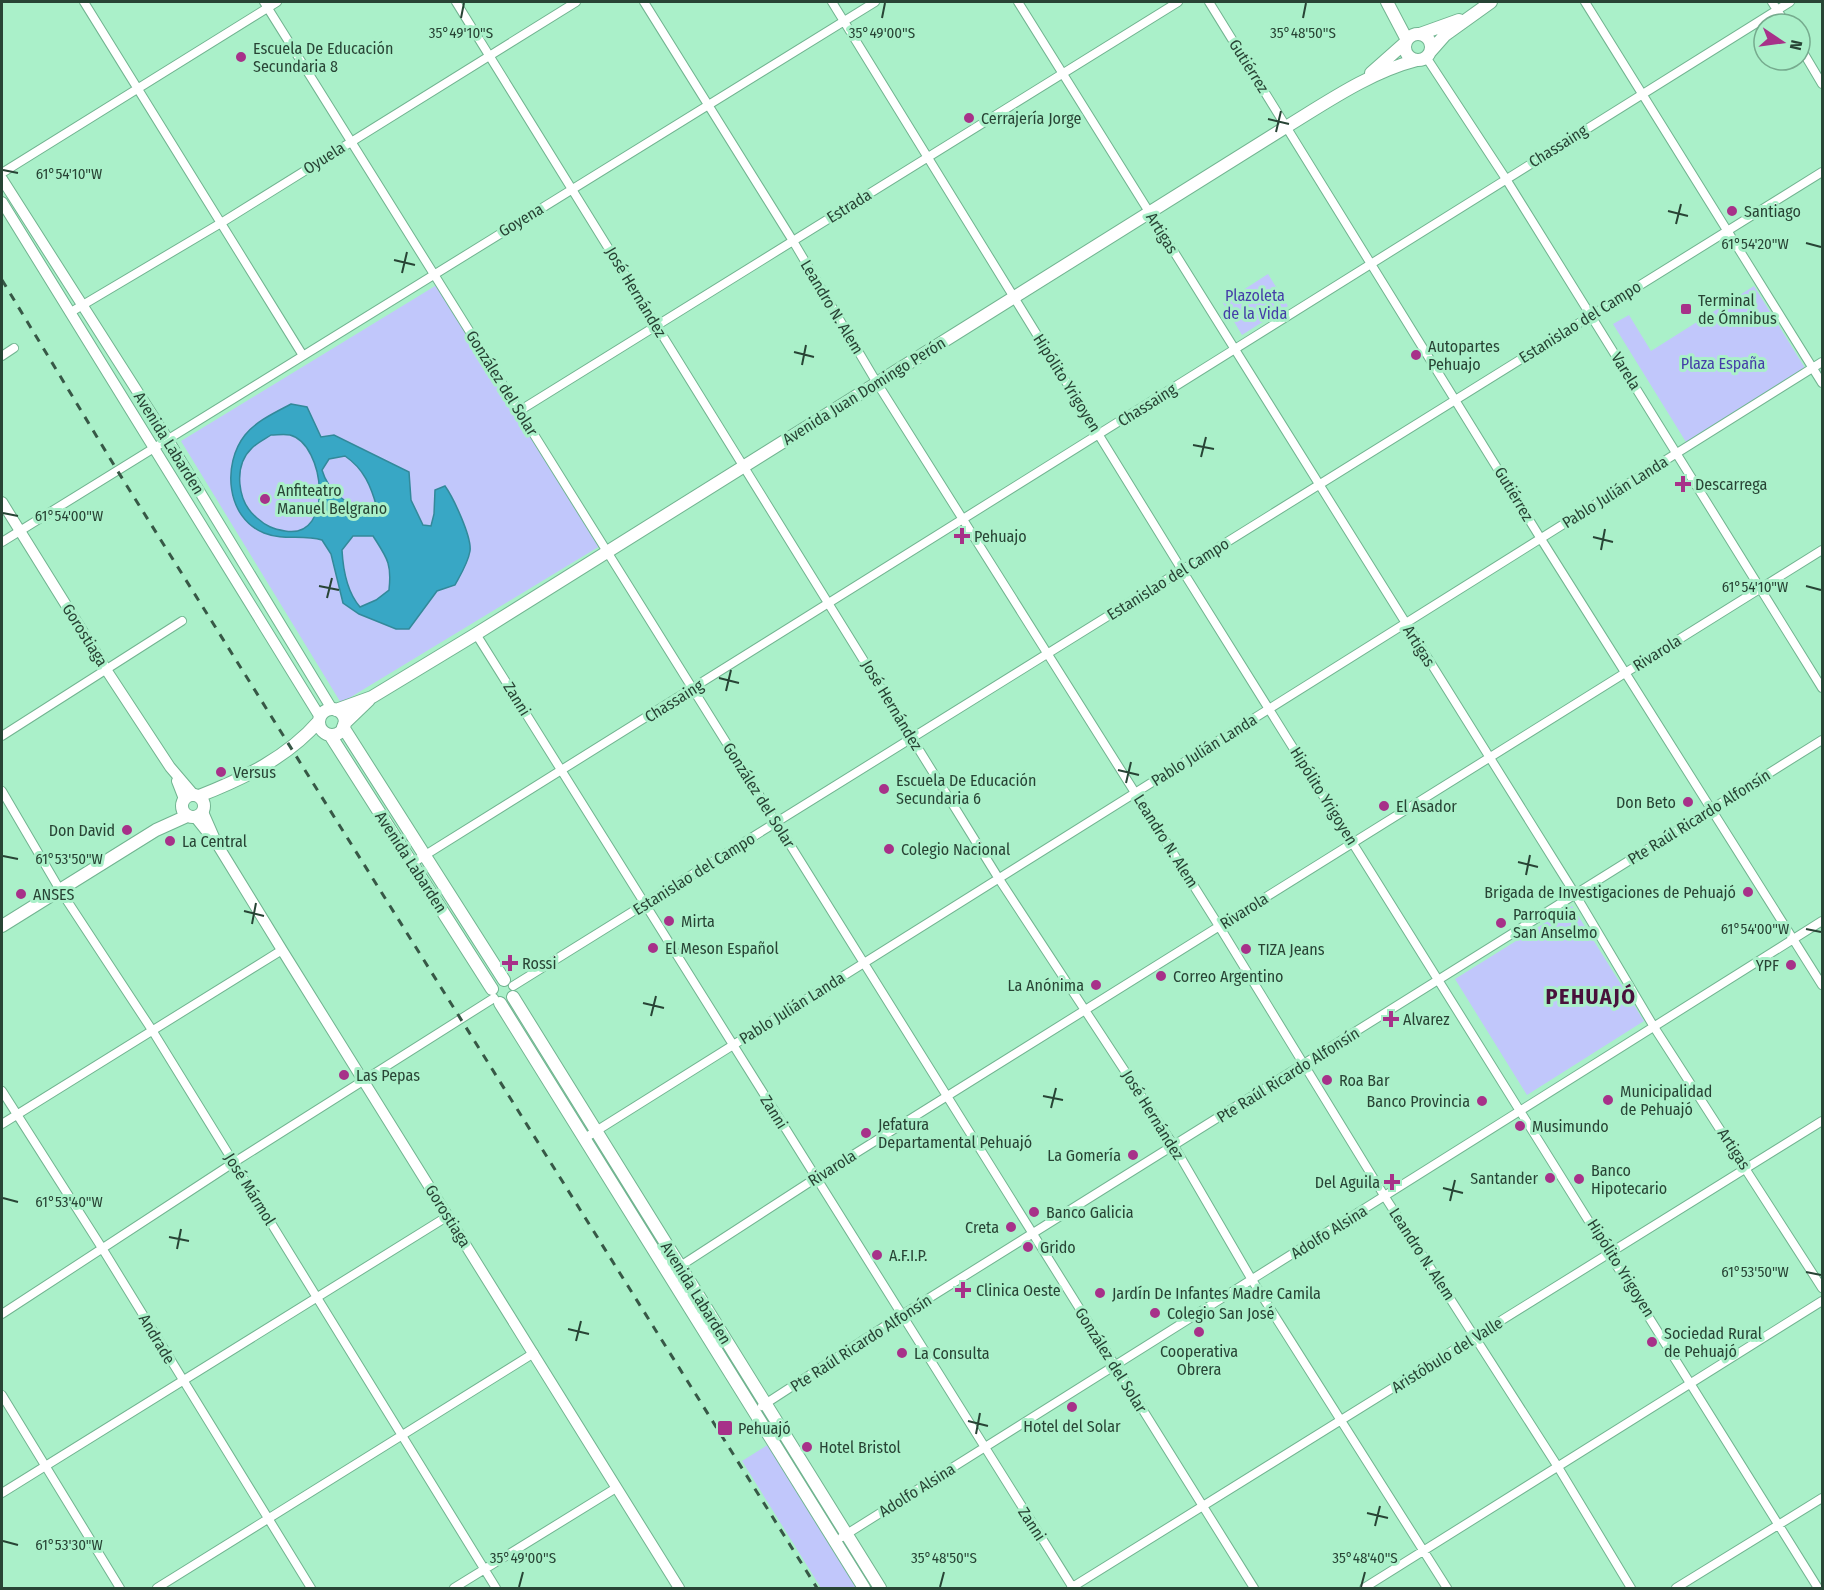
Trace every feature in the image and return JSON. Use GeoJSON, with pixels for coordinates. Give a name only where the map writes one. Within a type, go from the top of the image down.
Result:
{"type":"FeatureCollection","features":[{"type":"Feature","properties":{"kind":"main road"},"geometry":{"type":"LineString","coordinates":[[1387,2],[1413,38],[1429,40],[1424,56],[1406,53],[1413,38]]}},
{"type":"Feature","properties":{"kind":"main road"},"geometry":{"type":"LineString","coordinates":[[1392,2],[1413,38]]}},
{"type":"Feature","properties":{"kind":"main road","name":"Avenida Juan Domingo Perón"},"geometry":{"type":"LineString","coordinates":[[334,709],[372,697],[476,634],[743,465],[1356,85],[1424,56],[1445,35],[1491,2]]}},
{"type":"Feature","properties":{"kind":"main road","name":"Avenida Juan Domingo Perón"},"geometry":{"type":"LineString","coordinates":[[1356,85],[1413,38],[1479,10]]}},
{"type":"Feature","properties":{"kind":"main road","name":"Avenida Juan Domingo Perón"},"geometry":{"type":"LineString","coordinates":[[344,726],[372,697]]}},
{"type":"Feature","properties":{"kind":"main road"},"geometry":{"type":"LineString","coordinates":[[2,926],[301,741],[337,734],[344,726],[343,715],[334,709],[324,711],[301,741]]}},
{"type":"Feature","properties":{"kind":"main road"},"geometry":{"type":"LineString","coordinates":[[319,719],[321,729],[328,734]]}},
{"type":"Feature","properties":{"kind":"main road","name":"Avenida Labarden"},"geometry":{"type":"LineString","coordinates":[[344,726],[424,857],[510,988],[668,1274],[754,1412],[840,1538],[879,1588]]}},
{"type":"Feature","properties":{"kind":"main road","name":"Avenida Labarden"},"geometry":{"type":"LineString","coordinates":[[328,734],[495,997],[678,1266],[766,1404],[840,1538],[864,1588]]}},
{"type":"Feature","properties":{"kind":"main road"},"geometry":{"type":"LineString","coordinates":[[496,983],[510,988],[508,1002],[495,997],[496,983]]}},
{"type":"Feature","properties":{"kind":"street"},"geometry":{"type":"LineString","coordinates":[[84,2],[302,354]]}},
{"type":"Feature","properties":{"kind":"street"},"geometry":{"type":"LineString","coordinates":[[2,173],[266,4],[277,2]]}},
{"type":"Feature","properties":{"kind":"street","name":"José Hernández"},"geometry":{"type":"LineString","coordinates":[[456,2],[999,879],[1174,1146],[1252,1280],[1343,1419],[1448,1588]]}},
{"type":"Feature","properties":{"kind":"street","name":"Oyuela"},"geometry":{"type":"LineString","coordinates":[[70,312],[221,223],[576,2]]}},
{"type":"Feature","properties":{"kind":"street","name":"Leandro N. Alem"},"geometry":{"type":"LineString","coordinates":[[644,2],[793,241],[877,383],[1305,1064],[1384,1197],[1558,1467],[1631,1588]]}},
{"type":"Feature","properties":{"kind":"street","name":"Hipólito Yrigoyen"},"geometry":{"type":"LineString","coordinates":[[832,2],[1182,570],[1438,981],[1611,1252],[1818,1588]]}},
{"type":"Feature","properties":{"kind":"street","name":"Goyena"},"geometry":{"type":"LineString","coordinates":[[2,542],[166,438],[875,2]]}},
{"type":"Feature","properties":{"kind":"street","name":"Artigas"},"geometry":{"type":"LineString","coordinates":[[1018,2],[1575,894],[1654,1027],[1822,1288]]}},
{"type":"Feature","properties":{"kind":"street","name":"Estrada"},"geometry":{"type":"LineString","coordinates":[[519,411],[1178,2]]}},
{"type":"Feature","properties":{"kind":"street","name":"Gutiérrez"},"geometry":{"type":"LineString","coordinates":[[1209,2],[1541,539],[1713,808],[1822,985]]}},
{"type":"Feature","properties":{"kind":"street"},"geometry":{"type":"LineString","coordinates":[[1585,2],[1822,383]]}},
{"type":"Feature","properties":{"kind":"street","name":"Chassaing"},"geometry":{"type":"LineString","coordinates":[[411,864],[1642,94],[1775,5],[1790,2]]}},
{"type":"Feature","properties":{"kind":"street","name":"González del Solar"},"geometry":{"type":"LineString","coordinates":[[266,4],[1254,1588]]}},
{"type":"Feature","properties":{"kind":"street","name":"Varela"},"geometry":{"type":"LineString","coordinates":[[1424,56],[1506,179],[1822,688]]}},
{"type":"Feature","properties":{"kind":"street"},"geometry":{"type":"LineString","coordinates":[[1812,67],[1822,84]]}},
{"type":"Feature","properties":{"kind":"street","name":"Estanislao del Campo"},"geometry":{"type":"LineString","coordinates":[[510,988],[1822,172]]}},
{"type":"Feature","properties":{"kind":"street","name":"Avenida Labarden"},"geometry":{"type":"LineString","coordinates":[[2,179],[334,709]]}},
{"type":"Feature","properties":{"kind":"street","name":"Avenida Labarden"},"geometry":{"type":"LineString","coordinates":[[2,202],[319,719]]}},
{"type":"Feature","properties":{"kind":"street"},"geometry":{"type":"LineString","coordinates":[[2,356],[14,348]]}},
{"type":"Feature","properties":{"kind":"street","name":"Pablo Julián Landa"},"geometry":{"type":"LineString","coordinates":[[590,1135],[1822,362]]}},
{"type":"Feature","properties":{"kind":"street","name":"Gorostiaga"},"geometry":{"type":"LineString","coordinates":[[2,502],[107,671],[170,767],[679,1588]]}},
{"type":"Feature","properties":{"kind":"street","name":"Rivarola"},"geometry":{"type":"LineString","coordinates":[[668,1274],[816,1178],[1822,550]]}},
{"type":"Feature","properties":{"kind":"street"},"geometry":{"type":"LineString","coordinates":[[2,736],[182,621]]}},
{"type":"Feature","properties":{"kind":"street","name":"Zanni"},"geometry":{"type":"LineString","coordinates":[[476,634],[1072,1588]]}},
{"type":"Feature","properties":{"kind":"street","name":"Pte Raúl Ricardo Alfonsín"},"geometry":{"type":"LineString","coordinates":[[754,1412],[902,1315],[1822,740]]}},
{"type":"Feature","properties":{"kind":"street","name":"José Mármol"},"geometry":{"type":"LineString","coordinates":[[2,792],[60,891],[152,1030],[496,1588]]}},
{"type":"Feature","properties":{"kind":"street","name":"Adolfo Alsina"},"geometry":{"type":"LineString","coordinates":[[840,1538],[1822,921]]}},
{"type":"Feature","properties":{"kind":"street"},"geometry":{"type":"LineString","coordinates":[[2,1124],[282,950]]}},
{"type":"Feature","properties":{"kind":"street"},"geometry":{"type":"LineString","coordinates":[[2,1314],[233,1163],[495,997]]}},
{"type":"Feature","properties":{"kind":"street","name":"Andrade"},"geometry":{"type":"LineString","coordinates":[[2,1091],[102,1248],[311,1588]]}},
{"type":"Feature","properties":{"kind":"street","name":"Aristóbulo del Valle"},"geometry":{"type":"LineString","coordinates":[[1072,1588],[1822,1120]]}},
{"type":"Feature","properties":{"kind":"street"},"geometry":{"type":"LineString","coordinates":[[2,1493],[315,1296],[448,1216]]}},
{"type":"Feature","properties":{"kind":"street"},"geometry":{"type":"LineString","coordinates":[[1364,1588],[1822,1301]]}},
{"type":"Feature","properties":{"kind":"street"},"geometry":{"type":"LineString","coordinates":[[157,1588],[534,1353]]}},
{"type":"Feature","properties":{"kind":"street"},"geometry":{"type":"LineString","coordinates":[[2,1395],[120,1588]]}},
{"type":"Feature","properties":{"kind":"street"},"geometry":{"type":"LineString","coordinates":[[454,1588],[616,1488]]}},
{"type":"Feature","properties":{"kind":"street"},"geometry":{"type":"LineString","coordinates":[[1677,1588],[1822,1498]]}},
{"type":"Feature","properties":{"kind":"green space","name":"Plazoleta de la Vida"},"geometry":{"type":"Polygon","coordinates":[[[1268,274],[1288,306],[1242,335],[1223,303],[1268,274]]]}},
{"type":"Feature","properties":{"kind":"green space"},"geometry":{"type":"Polygon","coordinates":[[[440,283],[600,546],[341,703],[181,441],[440,283]]]}},
{"type":"Feature","properties":{"kind":"green space","name":"Plaza España"},"geometry":{"type":"Polygon","coordinates":[[[1754,286],[1805,368],[1686,442],[1613,324],[1629,315],[1651,351],[1754,286]]]}},
{"type":"Feature","properties":{"kind":"green space"},"geometry":{"type":"Polygon","coordinates":[[[1572,906],[1644,1021],[1527,1095],[1455,979],[1572,906]]]}},
{"type":"Feature","properties":{"kind":"green space"},"geometry":{"type":"Polygon","coordinates":[[[769,1444],[857,1588],[821,1588],[742,1461],[769,1444]]]}},
{"type":"Feature","properties":{"kind":"shaded area"},"geometry":{"type":"Polygon","coordinates":[[[291,404],[307,407],[321,437],[334,435],[409,472],[411,500],[423,525],[431,526],[435,490],[445,486],[457,508],[470,545],[464,568],[455,585],[437,591],[409,629],[396,629],[359,614],[343,603],[331,554],[322,540],[264,533],[251,526],[235,503],[231,475],[238,447],[255,425],[291,404]],[[271,435],[254,446],[242,464],[240,484],[242,494],[250,511],[267,525],[285,531],[301,530],[312,521],[318,507],[317,472],[311,455],[302,442],[290,435],[271,435]],[[345,456],[329,459],[322,470],[334,492],[368,513],[377,508],[369,485],[362,472],[352,461],[345,456]],[[353,536],[342,550],[346,580],[360,607],[376,600],[389,590],[389,567],[373,536],[353,536]]]}},
{"type":"Feature","properties":{"kind":"railway"},"geometry":{"type":"LineString","coordinates":[[2,280],[117,470],[817,1588]]}},
{"type":"Feature","properties":{"kind":"place","name":"Escuela De Educación Secundaria 8"},"geometry":{"type":"Point","coordinates":[241,57]}},
{"type":"Feature","properties":{"kind":"place","name":"Cerrajería Jorge"},"geometry":{"type":"Point","coordinates":[969,118]}},
{"type":"Feature","properties":{"kind":"place","name":"Santiago"},"geometry":{"type":"Point","coordinates":[1732,211]}},
{"type":"Feature","properties":{"kind":"place","name":"Terminal de Ómnibus"},"geometry":{"type":"Point","coordinates":[1686,309]}},
{"type":"Feature","properties":{"kind":"place","name":"Autopartes Pehuajo"},"geometry":{"type":"Point","coordinates":[1416,355]}},
{"type":"Feature","properties":{"kind":"place","name":"Descarrega"},"geometry":{"type":"Point","coordinates":[1683,484]}},
{"type":"Feature","properties":{"kind":"place","name":"Anfiteatro Manuel Belgrano"},"geometry":{"type":"Point","coordinates":[265,499]}},
{"type":"Feature","properties":{"kind":"place","name":"Pehuajo"},"geometry":{"type":"Point","coordinates":[962,536]}},
{"type":"Feature","properties":{"kind":"place","name":"Versus"},"geometry":{"type":"Point","coordinates":[221,772]}},
{"type":"Feature","properties":{"kind":"place","name":"Escuela De Educación Secundaria 6"},"geometry":{"type":"Point","coordinates":[884,789]}},
{"type":"Feature","properties":{"kind":"place","name":"Don Beto"},"geometry":{"type":"Point","coordinates":[1688,802]}},
{"type":"Feature","properties":{"kind":"place","name":"El Asador"},"geometry":{"type":"Point","coordinates":[1384,806]}},
{"type":"Feature","properties":{"kind":"place","name":"Don David"},"geometry":{"type":"Point","coordinates":[127,830]}},
{"type":"Feature","properties":{"kind":"place","name":"La Central"},"geometry":{"type":"Point","coordinates":[170,841]}},
{"type":"Feature","properties":{"kind":"place","name":"Colegio Nacional"},"geometry":{"type":"Point","coordinates":[889,849]}},
{"type":"Feature","properties":{"kind":"place","name":"Brigada de Investigaciones de Pehuajó"},"geometry":{"type":"Point","coordinates":[1748,892]}},
{"type":"Feature","properties":{"kind":"place","name":"ANSES"},"geometry":{"type":"Point","coordinates":[21,894]}},
{"type":"Feature","properties":{"kind":"place","name":"Mirta"},"geometry":{"type":"Point","coordinates":[669,921]}},
{"type":"Feature","properties":{"kind":"place","name":"Parroquia San Anselmo"},"geometry":{"type":"Point","coordinates":[1501,923]}},
{"type":"Feature","properties":{"kind":"place","name":"El Meson Español"},"geometry":{"type":"Point","coordinates":[653,948]}},
{"type":"Feature","properties":{"kind":"place","name":"TIZA Jeans"},"geometry":{"type":"Point","coordinates":[1246,949]}},
{"type":"Feature","properties":{"kind":"place","name":"Rossi"},"geometry":{"type":"Point","coordinates":[510,963]}},
{"type":"Feature","properties":{"kind":"place","name":"YPF"},"geometry":{"type":"Point","coordinates":[1791,965]}},
{"type":"Feature","properties":{"kind":"place","name":"Correo Argentino"},"geometry":{"type":"Point","coordinates":[1161,976]}},
{"type":"Feature","properties":{"kind":"place","name":"La Anónima"},"geometry":{"type":"Point","coordinates":[1096,985]}},
{"type":"Feature","properties":{"kind":"place","name":"Alvarez"},"geometry":{"type":"Point","coordinates":[1391,1019]}},
{"type":"Feature","properties":{"kind":"place","name":"Las Pepas"},"geometry":{"type":"Point","coordinates":[344,1075]}},
{"type":"Feature","properties":{"kind":"place","name":"Roa Bar"},"geometry":{"type":"Point","coordinates":[1327,1080]}},
{"type":"Feature","properties":{"kind":"place","name":"Municipalidad de Pehuajó"},"geometry":{"type":"Point","coordinates":[1608,1100]}},
{"type":"Feature","properties":{"kind":"place","name":"Banco Provincia"},"geometry":{"type":"Point","coordinates":[1482,1101]}},
{"type":"Feature","properties":{"kind":"place","name":"Musimundo"},"geometry":{"type":"Point","coordinates":[1520,1126]}},
{"type":"Feature","properties":{"kind":"place","name":"Jefatura Departamental Pehuajó"},"geometry":{"type":"Point","coordinates":[866,1133]}},
{"type":"Feature","properties":{"kind":"place","name":"La Gomería"},"geometry":{"type":"Point","coordinates":[1133,1155]}},
{"type":"Feature","properties":{"kind":"place","name":"Santander"},"geometry":{"type":"Point","coordinates":[1550,1178]}},
{"type":"Feature","properties":{"kind":"place","name":"Banco Hipotecario"},"geometry":{"type":"Point","coordinates":[1579,1179]}},
{"type":"Feature","properties":{"kind":"place","name":"Del Aguila"},"geometry":{"type":"Point","coordinates":[1392,1182]}},
{"type":"Feature","properties":{"kind":"place","name":"Banco Galicia"},"geometry":{"type":"Point","coordinates":[1034,1212]}},
{"type":"Feature","properties":{"kind":"place","name":"Creta"},"geometry":{"type":"Point","coordinates":[1011,1227]}},
{"type":"Feature","properties":{"kind":"place","name":"Grido"},"geometry":{"type":"Point","coordinates":[1028,1247]}},
{"type":"Feature","properties":{"kind":"place","name":"A.F.I.P."},"geometry":{"type":"Point","coordinates":[877,1255]}},
{"type":"Feature","properties":{"kind":"place","name":"Clinica Oeste"},"geometry":{"type":"Point","coordinates":[963,1290]}},
{"type":"Feature","properties":{"kind":"place","name":"Jardín De Infantes Madre Camila"},"geometry":{"type":"Point","coordinates":[1100,1293]}},
{"type":"Feature","properties":{"kind":"place","name":"Colegio San José"},"geometry":{"type":"Point","coordinates":[1155,1313]}},
{"type":"Feature","properties":{"kind":"place","name":"Cooperativa Obrera"},"geometry":{"type":"Point","coordinates":[1199,1332]}},
{"type":"Feature","properties":{"kind":"place","name":"Sociedad Rural de Pehuajó"},"geometry":{"type":"Point","coordinates":[1652,1342]}},
{"type":"Feature","properties":{"kind":"place","name":"La Consulta"},"geometry":{"type":"Point","coordinates":[902,1353]}},
{"type":"Feature","properties":{"kind":"place","name":"Hotel del Solar"},"geometry":{"type":"Point","coordinates":[1072,1407]}},
{"type":"Feature","properties":{"kind":"place","name":"Pehuajó"},"geometry":{"type":"Point","coordinates":[725,1428]}},
{"type":"Feature","properties":{"kind":"place","name":"Hotel Bristol"},"geometry":{"type":"Point","coordinates":[807,1447]}},
{"type":"Feature","properties":{"kind":"district","name":"PEHUAJÓ"},"geometry":{"type":"Point","coordinates":[1591,996]}}]}
